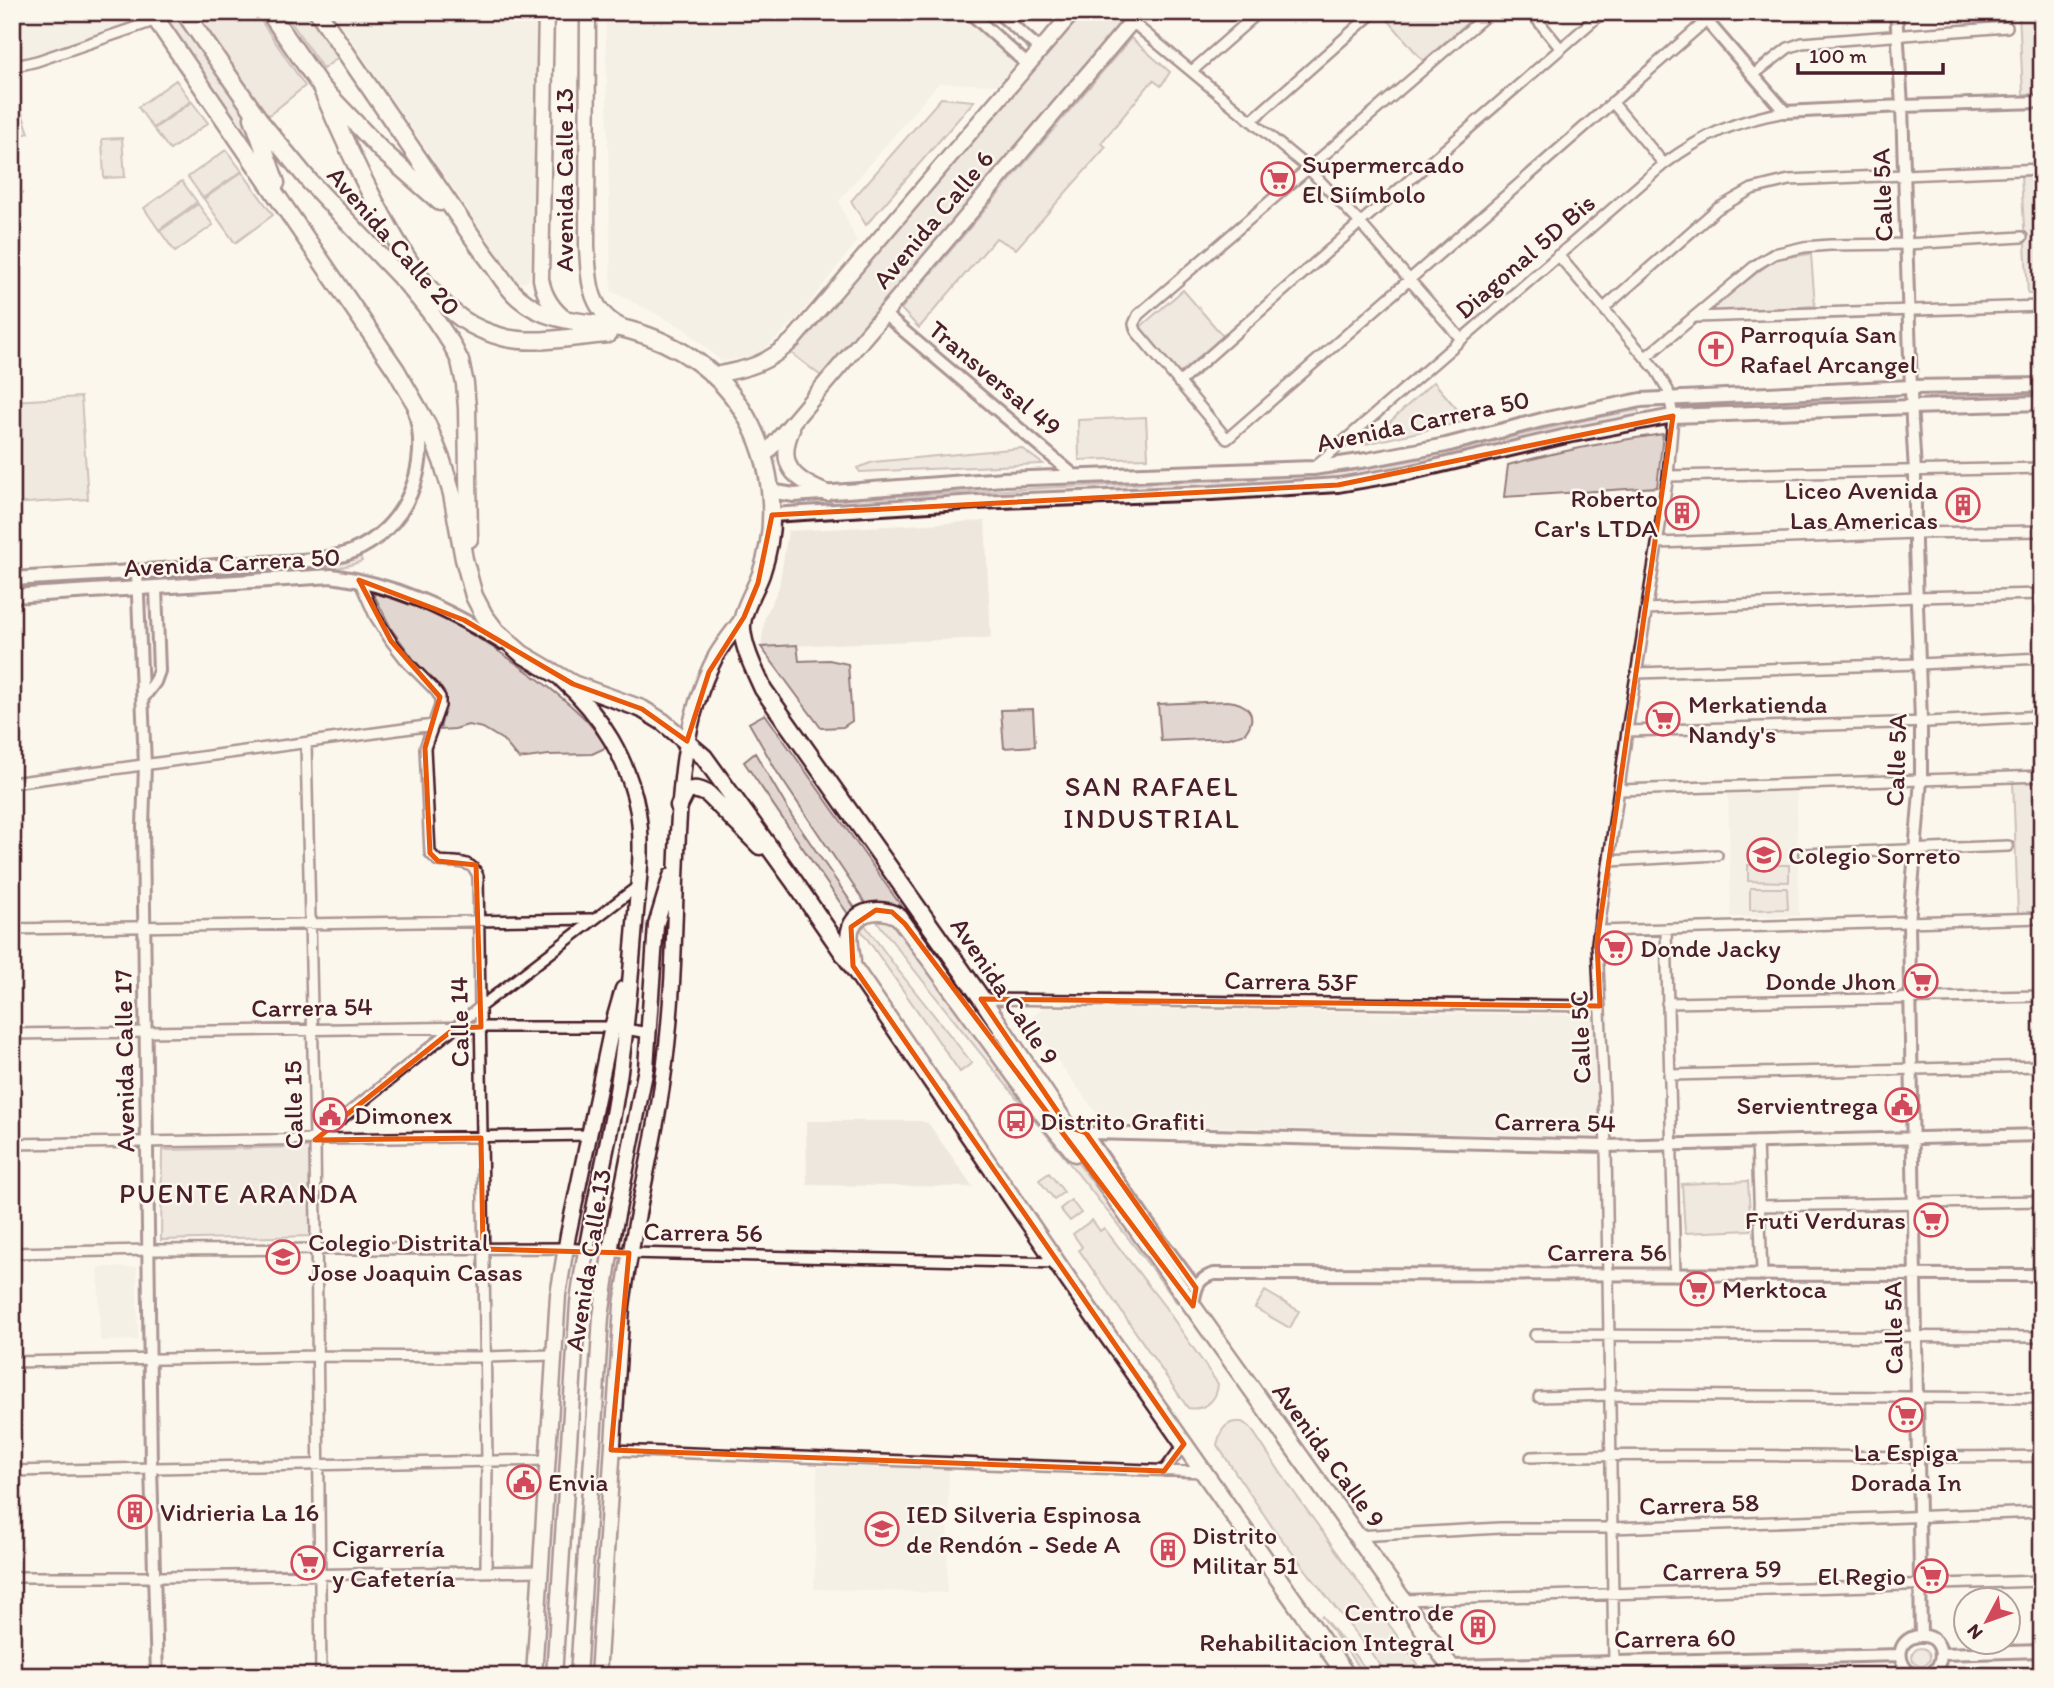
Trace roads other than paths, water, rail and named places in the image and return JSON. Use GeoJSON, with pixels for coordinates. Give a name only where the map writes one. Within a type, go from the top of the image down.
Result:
{"type":"FeatureCollection","features":[{"type":"Feature","properties":{"kind":"highway","name":"Avenida Calle 20"},"geometry":{"type":"LineString","coordinates":[[184,12],[263,125],[310,182],[407,284],[451,343],[460,361],[465,384],[469,543],[478,583],[500,623],[514,639],[556,675]]}},
{"type":"Feature","properties":{"kind":"highway","name":"Avenida Calle 20"},"geometry":{"type":"LineString","coordinates":[[269,12],[321,87],[381,150],[444,205],[481,249]]}},
{"type":"Feature","properties":{"kind":"highway","name":"Avenida Calle 20"},"geometry":{"type":"LineString","coordinates":[[318,12],[510,289],[520,299],[545,314],[568,321],[633,332]]}},
{"type":"Feature","properties":{"kind":"highway","name":"Avenida Calle 20"},"geometry":{"type":"LineString","coordinates":[[154,16],[405,385],[428,424],[452,494],[474,596],[496,631],[522,654],[556,675],[589,691],[642,709],[687,742],[704,757],[793,880]]}},
{"type":"Feature","properties":{"kind":"highway"},"geometry":{"type":"LineString","coordinates":[[321,87],[343,139],[402,252],[433,292],[460,318],[480,330],[529,341],[633,332]]}},
{"type":"Feature","properties":{"kind":"highway"},"geometry":{"type":"LineString","coordinates":[[246,100],[284,205]]}},
{"type":"Feature","properties":{"kind":"highway","name":"Avenida Calle 9"},"geometry":{"type":"LineString","coordinates":[[633,332],[682,351],[714,375],[744,413],[756,436],[770,491],[771,536],[766,561],[744,617],[742,631],[751,663],[763,689],[982,999],[1118,1202],[1454,1671]]}},
{"type":"Feature","properties":{"kind":"highway"},"geometry":{"type":"LineString","coordinates":[[679,806],[682,796],[690,790],[701,790],[708,794],[793,880],[1057,1263],[1348,1676]]}},
{"type":"Feature","properties":{"kind":"highway"},"geometry":{"type":"LineString","coordinates":[[853,966],[849,937],[855,922],[864,914],[876,910],[892,912],[899,917],[1049,1122],[1118,1202]]}},
{"type":"Feature","properties":{"kind":"highway"},"geometry":{"type":"LineString","coordinates":[[1322,1640],[1339,1676]]}},
{"type":"Feature","properties":{"kind":"highway"},"geometry":{"type":"LineString","coordinates":[[1322,1640],[1353,1676]]}},
{"type":"Feature","properties":{"kind":"main road","name":"Avenida Calle 13"},"geometry":{"type":"LineString","coordinates":[[547,12],[541,279],[548,299],[568,321]]}},
{"type":"Feature","properties":{"kind":"main road","name":"Avenida Calle 13"},"geometry":{"type":"LineString","coordinates":[[588,12],[589,282],[602,311],[610,320],[633,332]]}},
{"type":"Feature","properties":{"kind":"main road","name":"Avenida Calle 6"},"geometry":{"type":"LineString","coordinates":[[714,375],[755,366],[778,354],[793,340],[1073,12]]}},
{"type":"Feature","properties":{"kind":"main road","name":"Avenida Calle 6"},"geometry":{"type":"LineString","coordinates":[[763,457],[1136,17]]}},
{"type":"Feature","properties":{"kind":"main road","name":"Avenida Carrera 50"},"geometry":{"type":"LineString","coordinates":[[770,491],[794,495],[1004,480],[1313,467],[1408,452],[1641,400],[1911,387],[2042,384]]}},
{"type":"Feature","properties":{"kind":"main road","name":"Avenida Calle 20"},"geometry":{"type":"LineString","coordinates":[[405,385],[412,400],[420,434],[420,465],[412,490]]}},
{"type":"Feature","properties":{"kind":"main road","name":"Avenida Carrera 50"},"geometry":{"type":"LineString","coordinates":[[772,515],[977,502],[1211,494],[1338,485],[1408,473],[1562,437],[1673,416],[2042,403]]}},
{"type":"Feature","properties":{"kind":"main road"},"geometry":{"type":"LineString","coordinates":[[797,417],[786,448],[786,458],[791,470],[802,482],[827,493]]}},
{"type":"Feature","properties":{"kind":"main road","name":"Avenida Carrera 50"},"geometry":{"type":"LineString","coordinates":[[12,579],[281,562],[343,555],[380,535],[399,514],[412,490]]}},
{"type":"Feature","properties":{"kind":"main road","name":"Avenida Carrera 50"},"geometry":{"type":"LineString","coordinates":[[12,596],[332,576],[359,580],[424,600],[522,654]]}},
{"type":"Feature","properties":{"kind":"main road","name":"Avenida Calle 13"},"geometry":{"type":"LineString","coordinates":[[598,1676],[622,1306],[668,1040],[681,778],[687,742],[707,676],[717,654],[744,617]]}},
{"type":"Feature","properties":{"kind":"main road","name":"Avenida Calle 13"},"geometry":{"type":"LineString","coordinates":[[534,1676],[558,1295],[589,1135],[619,1029],[632,957],[640,848],[640,829],[633,794],[610,737],[575,691],[556,675]]}},
{"type":"Feature","properties":{"kind":"main road","name":"Avenida Calle 13"},"geometry":{"type":"LineString","coordinates":[[578,1676],[601,1317],[610,1252],[644,1085],[656,925],[677,856]]}},
{"type":"Feature","properties":{"kind":"main road","name":"Avenida Calle 13"},"geometry":{"type":"LineString","coordinates":[[554,1676],[578,1303],[614,1109],[619,1029]]}},
{"type":"Feature","properties":{"kind":"main road"},"geometry":{"type":"LineString","coordinates":[[626,1169],[651,1142]]}},
{"type":"Feature","properties":{"kind":"main road"},"geometry":{"type":"LineString","coordinates":[[591,1475],[611,1450]]}},
{"type":"Feature","properties":{"kind":"main road"},"geometry":{"type":"LineString","coordinates":[[548,1453],[568,1464]]}},
{"type":"Feature","properties":{"kind":"street"},"geometry":{"type":"LineString","coordinates":[[969,12],[1028,65]]}},
{"type":"Feature","properties":{"kind":"street"},"geometry":{"type":"LineString","coordinates":[[996,12],[1041,50]]}},
{"type":"Feature","properties":{"kind":"street"},"geometry":{"type":"LineString","coordinates":[[1192,71],[1259,12]]}},
{"type":"Feature","properties":{"kind":"street"},"geometry":{"type":"LineString","coordinates":[[1251,121],[1374,12]]}},
{"type":"Feature","properties":{"kind":"street"},"geometry":{"type":"LineString","coordinates":[[1490,12],[1138,315],[1134,324],[1136,331],[1227,439],[1612,102],[1702,16],[1716,12]]}},
{"type":"Feature","properties":{"kind":"street"},"geometry":{"type":"LineString","coordinates":[[1531,12],[1561,49]]}},
{"type":"Feature","properties":{"kind":"street"},"geometry":{"type":"LineString","coordinates":[[1180,383],[1603,12]]}},
{"type":"Feature","properties":{"kind":"street","name":"Calle 5A"},"geometry":{"type":"LineString","coordinates":[[1896,12],[1902,106],[1915,471],[1921,722],[1921,780],[1909,923],[1921,1636]]}},
{"type":"Feature","properties":{"kind":"street"},"geometry":{"type":"LineString","coordinates":[[12,67],[37,61],[154,16]]}},
{"type":"Feature","properties":{"kind":"street"},"geometry":{"type":"LineString","coordinates":[[1702,16],[1785,112],[2042,102]]}},
{"type":"Feature","properties":{"kind":"street"},"geometry":{"type":"LineString","coordinates":[[1136,17],[1192,71],[1308,168],[1411,279],[1461,339]]}},
{"type":"Feature","properties":{"kind":"street"},"geometry":{"type":"LineString","coordinates":[[1753,75],[1788,48],[1802,43],[2007,27]]}},
{"type":"Feature","properties":{"kind":"street"},"geometry":{"type":"LineString","coordinates":[[1612,102],[1664,164]]}},
{"type":"Feature","properties":{"kind":"street","name":"Diagonal 5D Bis"},"geometry":{"type":"LineString","coordinates":[[1313,467],[1664,164],[1693,143],[1727,127],[1785,112]]}},
{"type":"Feature","properties":{"kind":"street"},"geometry":{"type":"LineString","coordinates":[[1604,309],[1717,209],[1752,189],[1789,180],[2042,169]]}},
{"type":"Feature","properties":{"kind":"street"},"geometry":{"type":"LineString","coordinates":[[1646,357],[1756,265],[1774,254],[1804,247],[1830,245],[1907,244],[2022,237]]}},
{"type":"Feature","properties":{"kind":"street","name":"Calle 5C"},"geometry":{"type":"LineString","coordinates":[[1558,255],[1646,357],[1668,390],[1673,416],[1668,476],[1627,731],[1597,943],[1606,1146],[1614,1662]]}},
{"type":"Feature","properties":{"kind":"street"},"geometry":{"type":"LineString","coordinates":[[1695,317],[2042,306]]}},
{"type":"Feature","properties":{"kind":"street","name":"Transversal 49"},"geometry":{"type":"LineString","coordinates":[[884,314],[1076,477]]}},
{"type":"Feature","properties":{"kind":"street"},"geometry":{"type":"LineString","coordinates":[[1668,476],[2042,468]]}},
{"type":"Feature","properties":{"kind":"street"},"geometry":{"type":"LineString","coordinates":[[1658,543],[2042,531]]}},
{"type":"Feature","properties":{"kind":"street","name":"Avenida Calle 17"},"geometry":{"type":"LineString","coordinates":[[137,572],[145,765],[143,827],[151,1467],[157,1676]]}},
{"type":"Feature","properties":{"kind":"street","name":"Calle 14"},"geometry":{"type":"LineString","coordinates":[[359,580],[375,616],[391,641],[440,697],[440,706],[425,748],[430,853],[438,861],[469,864],[475,868],[478,876],[486,1571]]}},
{"type":"Feature","properties":{"kind":"street"},"geometry":{"type":"LineString","coordinates":[[143,698],[155,682],[160,666],[156,588]]}},
{"type":"Feature","properties":{"kind":"street"},"geometry":{"type":"LineString","coordinates":[[1647,609],[2042,594]]}},
{"type":"Feature","properties":{"kind":"street"},"geometry":{"type":"LineString","coordinates":[[1637,673],[2042,658]]}},
{"type":"Feature","properties":{"kind":"street"},"geometry":{"type":"LineString","coordinates":[[1627,731],[2042,716]]}},
{"type":"Feature","properties":{"kind":"street"},"geometry":{"type":"LineString","coordinates":[[12,783],[432,725]]}},
{"type":"Feature","properties":{"kind":"street","name":"Calle 15"},"geometry":{"type":"LineString","coordinates":[[306,743],[317,1249],[321,1676]]}},
{"type":"Feature","properties":{"kind":"street"},"geometry":{"type":"LineString","coordinates":[[1620,790],[2042,776]]}},
{"type":"Feature","properties":{"kind":"street"},"geometry":{"type":"LineString","coordinates":[[1804,854],[2008,846]]}},
{"type":"Feature","properties":{"kind":"street"},"geometry":{"type":"LineString","coordinates":[[1610,861],[1717,855]]}},
{"type":"Feature","properties":{"kind":"street"},"geometry":{"type":"LineString","coordinates":[[315,1140],[591,919],[638,886]]}},
{"type":"Feature","properties":{"kind":"street"},"geometry":{"type":"LineString","coordinates":[[1599,931],[2042,918]]}},
{"type":"Feature","properties":{"kind":"street"},"geometry":{"type":"LineString","coordinates":[[12,929],[591,919]]}},
{"type":"Feature","properties":{"kind":"street"},"geometry":{"type":"LineString","coordinates":[[1666,929],[1675,1275]]}},
{"type":"Feature","properties":{"kind":"street"},"geometry":{"type":"LineString","coordinates":[[1667,1003],[2042,996]]}},
{"type":"Feature","properties":{"kind":"street","name":"Carrera 53F"},"geometry":{"type":"LineString","coordinates":[[982,999],[1600,1006]]}},
{"type":"Feature","properties":{"kind":"street","name":"Carrera 54"},"geometry":{"type":"LineString","coordinates":[[12,1034],[481,1027],[619,1029],[649,1034]]}},
{"type":"Feature","properties":{"kind":"street"},"geometry":{"type":"LineString","coordinates":[[1669,1075],[2042,1066]]}},
{"type":"Feature","properties":{"kind":"street","name":"Carrera 54"},"geometry":{"type":"LineString","coordinates":[[1068,1127],[1086,1133],[1606,1146],[2042,1135]]}},
{"type":"Feature","properties":{"kind":"street"},"geometry":{"type":"LineString","coordinates":[[1086,1133],[1140,1213],[1196,1288],[1193,1306]]}},
{"type":"Feature","properties":{"kind":"street"},"geometry":{"type":"LineString","coordinates":[[12,1144],[589,1135]]}},
{"type":"Feature","properties":{"kind":"street"},"geometry":{"type":"LineString","coordinates":[[1757,1142],[1762,1275]]}},
{"type":"Feature","properties":{"kind":"street"},"geometry":{"type":"LineString","coordinates":[[1759,1206],[2042,1201]]}},
{"type":"Feature","properties":{"kind":"street","name":"Carrera 56"},"geometry":{"type":"LineString","coordinates":[[12,1253],[565,1248],[629,1254],[1057,1263]]}},
{"type":"Feature","properties":{"kind":"street","name":"Carrera 56"},"geometry":{"type":"LineString","coordinates":[[1196,1288],[1205,1277],[1214,1274],[2042,1275]]}},
{"type":"Feature","properties":{"kind":"street"},"geometry":{"type":"LineString","coordinates":[[1535,1335],[2042,1337]]}},
{"type":"Feature","properties":{"kind":"street"},"geometry":{"type":"LineString","coordinates":[[12,1362],[554,1355]]}},
{"type":"Feature","properties":{"kind":"street"},"geometry":{"type":"LineString","coordinates":[[1539,1397],[1610,1395],[2042,1398]]}},
{"type":"Feature","properties":{"kind":"street"},"geometry":{"type":"LineString","coordinates":[[1164,1471],[1184,1444]]}},
{"type":"Feature","properties":{"kind":"street"},"geometry":{"type":"LineString","coordinates":[[611,1450],[1204,1472]]}},
{"type":"Feature","properties":{"kind":"street"},"geometry":{"type":"LineString","coordinates":[[12,1471],[486,1460],[548,1453]]}},
{"type":"Feature","properties":{"kind":"street"},"geometry":{"type":"LineString","coordinates":[[1531,1457],[1611,1454],[1918,1458],[2042,1456]]}},
{"type":"Feature","properties":{"kind":"street","name":"Carrera 58"},"geometry":{"type":"LineString","coordinates":[[1357,1536],[1500,1528],[1612,1528],[2042,1513]]}},
{"type":"Feature","properties":{"kind":"street"},"geometry":{"type":"LineString","coordinates":[[12,1577],[541,1571]]}},
{"type":"Feature","properties":{"kind":"street","name":"Carrera 59"},"geometry":{"type":"LineString","coordinates":[[1403,1600],[2042,1581]]}},
{"type":"Feature","properties":{"kind":"street"},"geometry":{"type":"LineString","coordinates":[[1916,1676],[1903,1667],[1900,1655],[1905,1643],[1915,1636],[1932,1639],[1940,1648],[1939,1666],[1926,1676]]}},
{"type":"Feature","properties":{"kind":"street"},"geometry":{"type":"LineString","coordinates":[[1941,1654],[2042,1651]]}},
{"type":"Feature","properties":{"kind":"street","name":"Carrera 60"},"geometry":{"type":"LineString","coordinates":[[1454,1671],[1498,1665],[1900,1655]]}},
{"type":"Feature","properties":{"kind":"street"},"geometry":{"type":"LineString","coordinates":[[1498,1665],[1506,1676]]}},
{"type":"Feature","properties":{"kind":"place","name":"Supermercado El Siímbolo"},"geometry":{"type":"Point","coordinates":[1278,179]}},
{"type":"Feature","properties":{"kind":"place","name":"Parroquía San Rafael Arcangel"},"geometry":{"type":"Point","coordinates":[1716,349]}},
{"type":"Feature","properties":{"kind":"place","name":"Liceo Avenida Las Americas"},"geometry":{"type":"Point","coordinates":[1963,505]}},
{"type":"Feature","properties":{"kind":"place","name":"Roberto Car's LTDA"},"geometry":{"type":"Point","coordinates":[1682,513]}},
{"type":"Feature","properties":{"kind":"place","name":"Merkatienda Nandy's"},"geometry":{"type":"Point","coordinates":[1663,719]}},
{"type":"Feature","properties":{"kind":"place","name":"Colegio Sorreto"},"geometry":{"type":"Point","coordinates":[1764,855]}},
{"type":"Feature","properties":{"kind":"place","name":"Donde Jacky"},"geometry":{"type":"Point","coordinates":[1615,948]}},
{"type":"Feature","properties":{"kind":"place","name":"Donde Jhon"},"geometry":{"type":"Point","coordinates":[1921,981]}},
{"type":"Feature","properties":{"kind":"place","name":"Servientrega"},"geometry":{"type":"Point","coordinates":[1902,1105]}},
{"type":"Feature","properties":{"kind":"place","name":"Dimonex"},"geometry":{"type":"Point","coordinates":[330,1115]}},
{"type":"Feature","properties":{"kind":"place","name":"Distrito Grafiti"},"geometry":{"type":"Point","coordinates":[1016,1121]}},
{"type":"Feature","properties":{"kind":"place","name":"Fruti Verduras"},"geometry":{"type":"Point","coordinates":[1931,1220]}},
{"type":"Feature","properties":{"kind":"place","name":"Colegio Distrital Jose Joaquin Casas"},"geometry":{"type":"Point","coordinates":[283,1257]}},
{"type":"Feature","properties":{"kind":"place","name":"Merktoca"},"geometry":{"type":"Point","coordinates":[1697,1289]}},
{"type":"Feature","properties":{"kind":"place","name":"La Espiga Dorada In"},"geometry":{"type":"Point","coordinates":[1906,1415]}},
{"type":"Feature","properties":{"kind":"place","name":"Envia"},"geometry":{"type":"Point","coordinates":[524,1482]}},
{"type":"Feature","properties":{"kind":"place","name":"Vidrieria La 16"},"geometry":{"type":"Point","coordinates":[135,1512]}},
{"type":"Feature","properties":{"kind":"place","name":"IED Silveria Espinosa de Rendón - Sede A"},"geometry":{"type":"Point","coordinates":[882,1529]}},
{"type":"Feature","properties":{"kind":"place","name":"Distrito Militar 51"},"geometry":{"type":"Point","coordinates":[1168,1550]}},
{"type":"Feature","properties":{"kind":"place","name":"Cigarrería y Cafetería"},"geometry":{"type":"Point","coordinates":[308,1563]}},
{"type":"Feature","properties":{"kind":"place","name":"El Regio"},"geometry":{"type":"Point","coordinates":[1931,1576]}},
{"type":"Feature","properties":{"kind":"place","name":"Centro de Rehabilitacion Integral"},"geometry":{"type":"Point","coordinates":[1478,1627]}},
{"type":"Feature","properties":{"kind":"district","name":"SAN RAFAEL INDUSTRIAL"},"geometry":{"type":"Point","coordinates":[1152,802]}},
{"type":"Feature","properties":{"kind":"district","name":"PUENTE ARANDA"},"geometry":{"type":"Point","coordinates":[239,1193]}}]}
